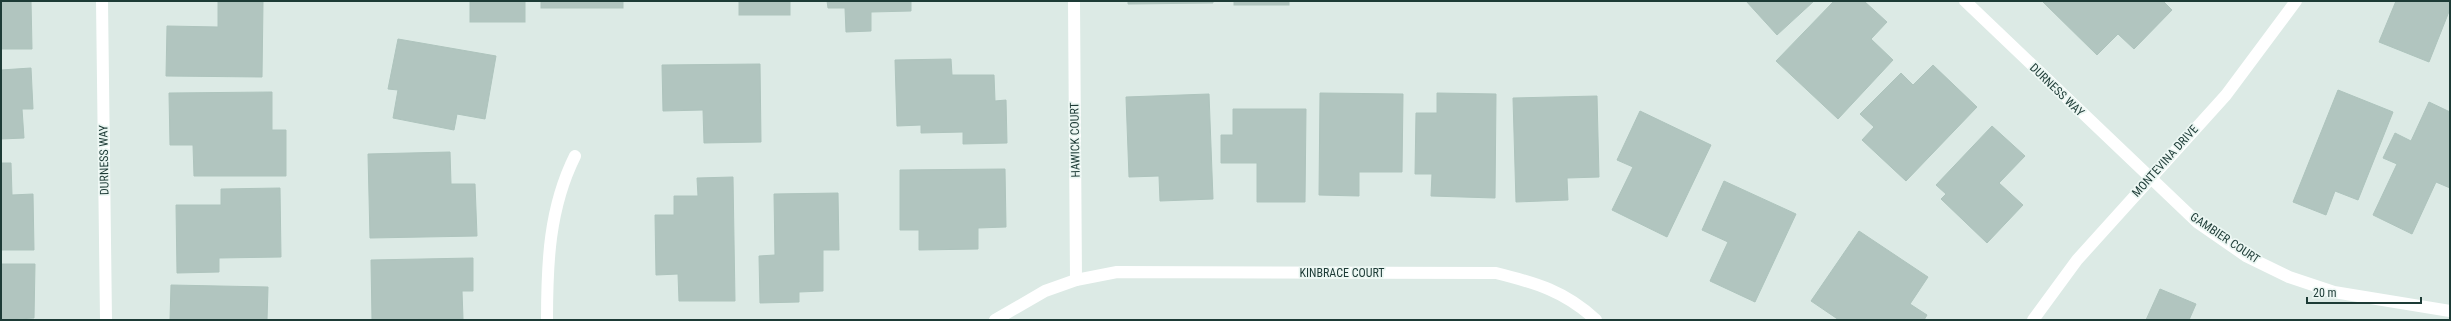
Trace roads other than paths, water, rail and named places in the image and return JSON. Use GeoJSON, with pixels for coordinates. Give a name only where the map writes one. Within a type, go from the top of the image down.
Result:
{"type":"FeatureCollection","features":[{"type":"Feature","properties":{"kind":"street","name":"DURNESS WAY"},"geometry":{"type":"LineString","coordinates":[[102,1],[106,320]]}},
{"type":"Feature","properties":{"kind":"street","name":"HAWICK COURT"},"geometry":{"type":"LineString","coordinates":[[1074,1],[1076,280]]}},
{"type":"Feature","properties":{"kind":"street","name":"DURNESS WAY"},"geometry":{"type":"LineString","coordinates":[[1965,1],[2150,178]]}},
{"type":"Feature","properties":{"kind":"street","name":"MONTEVINA DRIVE"},"geometry":{"type":"LineString","coordinates":[[2033,320],[2077,260],[2226,95],[2296,1]]}},
{"type":"Feature","properties":{"kind":"street"},"geometry":{"type":"LineString","coordinates":[[547,320],[547,262],[554,210],[575,156]]}},
{"type":"Feature","properties":{"kind":"street","name":"GAMBIER COURT"},"geometry":{"type":"LineString","coordinates":[[2150,178],[2197,222],[2246,256],[2289,277],[2334,292],[2450,311]]}},
{"type":"Feature","properties":{"kind":"street","name":"KINBRACE COURT"},"geometry":{"type":"LineString","coordinates":[[995,320],[1045,291],[1076,280],[1117,272],[1496,273],[1542,285],[1582,307],[1596,320]]}}]}
